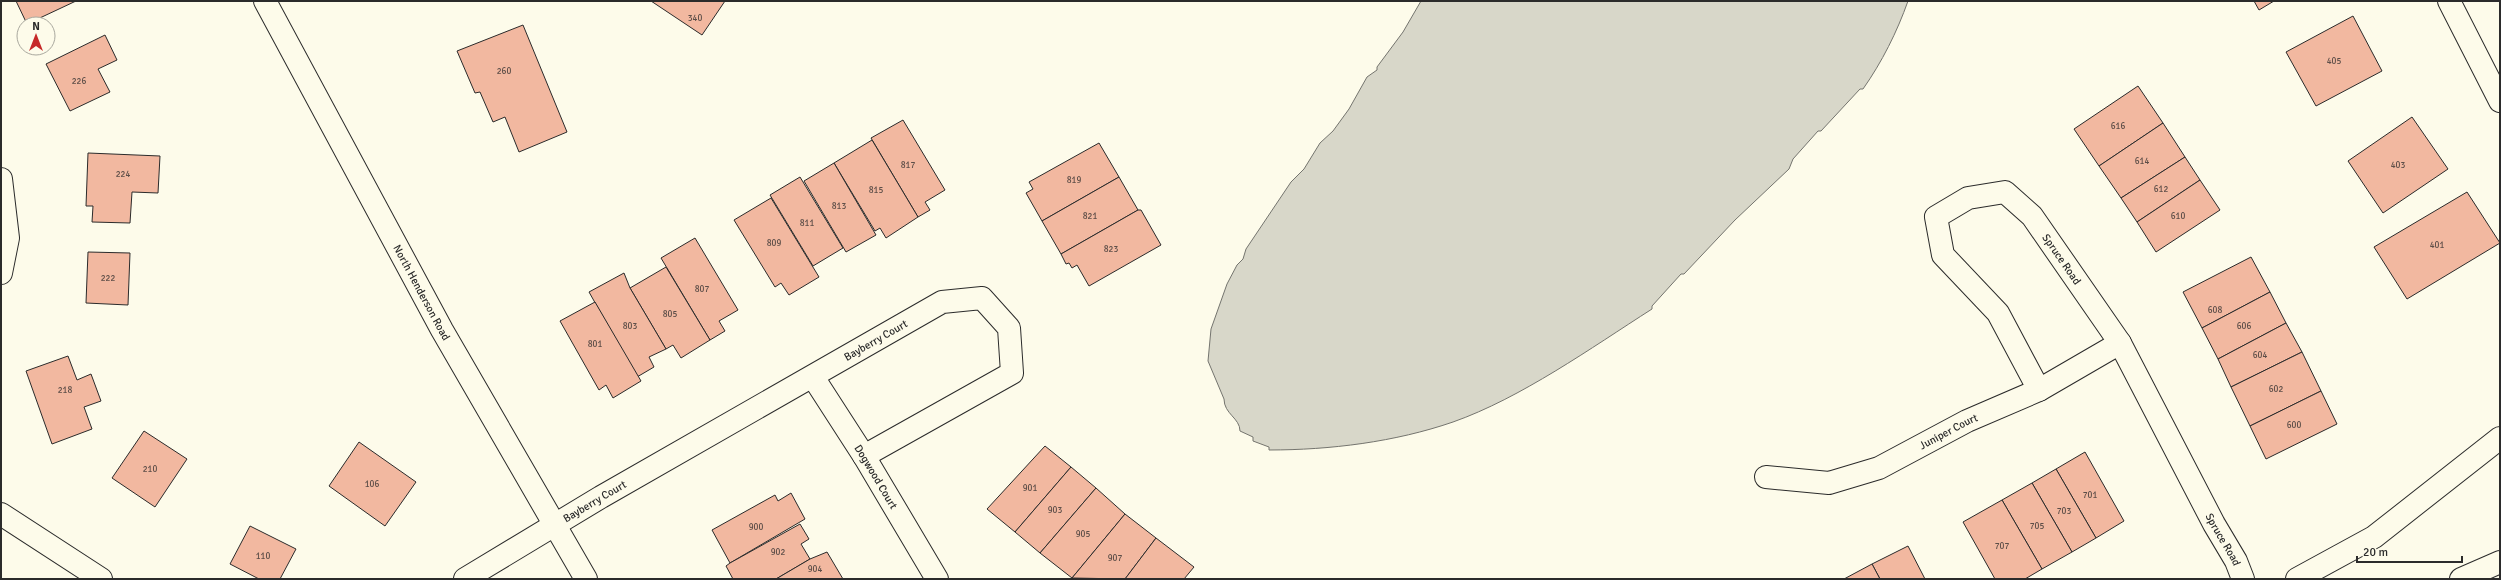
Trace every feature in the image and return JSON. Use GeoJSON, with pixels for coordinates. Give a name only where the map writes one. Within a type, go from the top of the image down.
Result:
{"type":"FeatureCollection","features":[{"type":"Feature","properties":{"kind":"street","name":"North Henderson Road"},"geometry":{"type":"LineString","coordinates":[[265,1],[442,330],[553,526],[586,579]]}},
{"type":"Feature","properties":{"kind":"street"},"geometry":{"type":"LineString","coordinates":[[2449,1],[2500,102]]}},
{"type":"Feature","properties":{"kind":"street"},"geometry":{"type":"LineString","coordinates":[[1,178],[8,238],[1,273]]}},
{"type":"Feature","properties":{"kind":"street","name":"Spruce Road"},"geometry":{"type":"LineString","coordinates":[[2039,390],[1998,313],[1943,255],[1936,217],[1968,198],[2005,192],[2032,216],[2120,343],[2214,524],[2236,561],[2243,579]]}},
{"type":"Feature","properties":{"kind":"street","name":"Bayberry Court"},"geometry":{"type":"LineString","coordinates":[[465,579],[553,526],[942,302],[982,298],[1009,328],[1012,373],[864,456]]}},
{"type":"Feature","properties":{"kind":"street","name":"Juniper Court"},"geometry":{"type":"LineString","coordinates":[[1766,477],[1828,483],[1879,468],[1967,421],[2039,390],[2120,343]]}},
{"type":"Feature","properties":{"kind":"street","name":"Dogwood Court"},"geometry":{"type":"LineString","coordinates":[[813,377],[864,456],[937,579]]}},
{"type":"Feature","properties":{"kind":"street"},"geometry":{"type":"LineString","coordinates":[[2298,579],[2374,537],[2500,438]]}},
{"type":"Feature","properties":{"kind":"street"},"geometry":{"type":"LineString","coordinates":[[1,514],[101,579]]}},
{"type":"Feature","properties":{"kind":"street"},"geometry":{"type":"LineString","coordinates":[[2461,579],[2500,562]]}},
{"type":"Feature","properties":{"kind":"shaded area"},"geometry":{"type":"Polygon","coordinates":[[[1421,1],[1908,1],[1888,46],[1863,89],[1860,89],[1821,131],[1818,131],[1793,159],[1789,169],[1735,220],[1684,274],[1681,274],[1652,306],[1652,309],[1580,356],[1530,386],[1479,412],[1453,422],[1408,435],[1362,444],[1292,450],[1269,450],[1269,447],[1253,441],[1253,437],[1240,431],[1238,423],[1226,408],[1224,399],[1208,361],[1211,329],[1227,284],[1237,265],[1243,259],[1246,249],[1291,182],[1304,169],[1320,143],[1333,131],[1349,109],[1367,77],[1377,70],[1377,67],[1403,32],[1421,1]]]}},
{"type":"Feature","properties":{"kind":"building"},"geometry":{"type":"Polygon","coordinates":[[[16,1],[76,1],[44,16],[23,16],[16,1]]]}},
{"type":"Feature","properties":{"kind":"building"},"geometry":{"type":"Polygon","coordinates":[[[651,1],[725,1],[702,35],[651,1]]]}},
{"type":"Feature","properties":{"kind":"building"},"geometry":{"type":"Polygon","coordinates":[[[2254,1],[2274,1],[2259,10],[2254,1]]]}},
{"type":"Feature","properties":{"kind":"building"},"geometry":{"type":"Polygon","coordinates":[[[2353,16],[2382,71],[2316,106],[2286,52],[2353,16]]]}},
{"type":"Feature","properties":{"kind":"building"},"geometry":{"type":"Polygon","coordinates":[[[523,25],[567,132],[519,152],[505,117],[493,122],[480,92],[475,93],[457,51],[523,25]]]}},
{"type":"Feature","properties":{"kind":"building"},"geometry":{"type":"Polygon","coordinates":[[[105,35],[117,60],[98,69],[110,92],[70,111],[46,64],[105,35]]]}},
{"type":"Feature","properties":{"kind":"building"},"geometry":{"type":"Polygon","coordinates":[[[2138,86],[2163,123],[2099,166],[2074,129],[2138,86]]]}},
{"type":"Feature","properties":{"kind":"building"},"geometry":{"type":"Polygon","coordinates":[[[2412,117],[2448,169],[2383,213],[2348,161],[2412,117]]]}},
{"type":"Feature","properties":{"kind":"building"},"geometry":{"type":"Polygon","coordinates":[[[903,120],[945,190],[925,202],[930,210],[918,217],[871,138],[903,120]]]}},
{"type":"Feature","properties":{"kind":"building"},"geometry":{"type":"Polygon","coordinates":[[[2163,123],[2185,157],[2121,198],[2099,166],[2163,123]]]}},
{"type":"Feature","properties":{"kind":"building"},"geometry":{"type":"Polygon","coordinates":[[[872,140],[918,217],[886,238],[880,228],[875,231],[834,163],[872,140]]]}},
{"type":"Feature","properties":{"kind":"building"},"geometry":{"type":"Polygon","coordinates":[[[1099,143],[1119,177],[1042,221],[1026,193],[1033,189],[1029,182],[1099,143]]]}},
{"type":"Feature","properties":{"kind":"building"},"geometry":{"type":"Polygon","coordinates":[[[88,153],[160,156],[158,193],[132,192],[130,223],[92,222],[93,206],[86,206],[88,153]]]}},
{"type":"Feature","properties":{"kind":"building"},"geometry":{"type":"Polygon","coordinates":[[[2185,157],[2200,180],[2137,222],[2121,198],[2185,157]]]}},
{"type":"Feature","properties":{"kind":"building"},"geometry":{"type":"Polygon","coordinates":[[[834,163],[876,235],[846,252],[804,181],[834,163]]]}},
{"type":"Feature","properties":{"kind":"building"},"geometry":{"type":"Polygon","coordinates":[[[800,177],[843,248],[813,266],[770,195],[800,177]]]}},
{"type":"Feature","properties":{"kind":"building"},"geometry":{"type":"Polygon","coordinates":[[[1119,177],[1138,210],[1061,254],[1042,221],[1119,177]]]}},
{"type":"Feature","properties":{"kind":"building"},"geometry":{"type":"Polygon","coordinates":[[[2200,180],[2220,210],[2156,252],[2137,222],[2200,180]]]}},
{"type":"Feature","properties":{"kind":"building"},"geometry":{"type":"Polygon","coordinates":[[[2467,192],[2500,243],[2407,299],[2374,247],[2467,192]]]}},
{"type":"Feature","properties":{"kind":"building"},"geometry":{"type":"Polygon","coordinates":[[[771,198],[819,277],[789,295],[781,283],[775,287],[734,220],[771,198]]]}},
{"type":"Feature","properties":{"kind":"building"},"geometry":{"type":"Polygon","coordinates":[[[1138,210],[1141,210],[1161,245],[1089,286],[1077,265],[1072,268],[1069,263],[1066,264],[1061,254],[1138,210]]]}},
{"type":"Feature","properties":{"kind":"building"},"geometry":{"type":"Polygon","coordinates":[[[695,238],[738,310],[719,321],[725,331],[710,340],[661,258],[695,238]]]}},
{"type":"Feature","properties":{"kind":"building"},"geometry":{"type":"Polygon","coordinates":[[[88,252],[130,253],[128,305],[86,303],[88,252]]]}},
{"type":"Feature","properties":{"kind":"building"},"geometry":{"type":"Polygon","coordinates":[[[2251,257],[2270,292],[2202,328],[2183,292],[2251,257]]]}},
{"type":"Feature","properties":{"kind":"building"},"geometry":{"type":"Polygon","coordinates":[[[666,267],[710,340],[681,358],[673,345],[666,349],[630,288],[666,267]]]}},
{"type":"Feature","properties":{"kind":"building"},"geometry":{"type":"Polygon","coordinates":[[[624,273],[630,288],[666,349],[649,357],[654,367],[637,377],[589,292],[624,273]]]}},
{"type":"Feature","properties":{"kind":"building"},"geometry":{"type":"Polygon","coordinates":[[[2270,292],[2286,323],[2218,359],[2202,328],[2270,292]]]}},
{"type":"Feature","properties":{"kind":"building"},"geometry":{"type":"Polygon","coordinates":[[[595,302],[641,381],[613,398],[606,385],[599,390],[560,321],[595,302]]]}},
{"type":"Feature","properties":{"kind":"building"},"geometry":{"type":"Polygon","coordinates":[[[2286,323],[2302,352],[2231,387],[2218,359],[2286,323]]]}},
{"type":"Feature","properties":{"kind":"building"},"geometry":{"type":"Polygon","coordinates":[[[2302,352],[2321,391],[2250,426],[2231,387],[2302,352]]]}},
{"type":"Feature","properties":{"kind":"building"},"geometry":{"type":"Polygon","coordinates":[[[68,356],[77,380],[91,374],[101,401],[84,407],[92,429],[52,444],[26,371],[68,356]]]}},
{"type":"Feature","properties":{"kind":"building"},"geometry":{"type":"Polygon","coordinates":[[[2321,391],[2337,424],[2266,459],[2250,426],[2321,391]]]}},
{"type":"Feature","properties":{"kind":"building"},"geometry":{"type":"Polygon","coordinates":[[[144,431],[187,459],[155,507],[112,478],[144,431]]]}},
{"type":"Feature","properties":{"kind":"building"},"geometry":{"type":"Polygon","coordinates":[[[359,442],[416,482],[385,526],[329,486],[359,442]]]}},
{"type":"Feature","properties":{"kind":"building"},"geometry":{"type":"Polygon","coordinates":[[[1045,446],[1071,467],[1015,532],[987,509],[1045,446]]]}},
{"type":"Feature","properties":{"kind":"building"},"geometry":{"type":"Polygon","coordinates":[[[2085,452],[2124,521],[2096,538],[2056,469],[2085,452]]]}},
{"type":"Feature","properties":{"kind":"building"},"geometry":{"type":"Polygon","coordinates":[[[1071,467],[1096,488],[1040,553],[1015,532],[1071,467]]]}},
{"type":"Feature","properties":{"kind":"building"},"geometry":{"type":"Polygon","coordinates":[[[2056,469],[2096,538],[2072,552],[2032,483],[2056,469]]]}},
{"type":"Feature","properties":{"kind":"building"},"geometry":{"type":"Polygon","coordinates":[[[2032,483],[2072,552],[2042,569],[2002,500],[2032,483]]]}},
{"type":"Feature","properties":{"kind":"building"},"geometry":{"type":"Polygon","coordinates":[[[1096,488],[1125,514],[1072,578],[1040,553],[1096,488]]]}},
{"type":"Feature","properties":{"kind":"building"},"geometry":{"type":"Polygon","coordinates":[[[791,493],[805,519],[730,563],[712,530],[775,495],[778,501],[791,493]]]}},
{"type":"Feature","properties":{"kind":"building"},"geometry":{"type":"Polygon","coordinates":[[[2002,500],[2042,569],[2025,579],[1995,579],[1963,522],[2002,500]]]}},
{"type":"Feature","properties":{"kind":"building"},"geometry":{"type":"Polygon","coordinates":[[[1125,514],[1156,538],[1125,579],[1072,578],[1125,514]]]}},
{"type":"Feature","properties":{"kind":"building"},"geometry":{"type":"Polygon","coordinates":[[[800,524],[809,539],[801,544],[810,559],[776,579],[733,579],[726,566],[800,524]]]}},
{"type":"Feature","properties":{"kind":"building"},"geometry":{"type":"Polygon","coordinates":[[[250,526],[296,549],[280,579],[259,579],[230,564],[250,526]]]}},
{"type":"Feature","properties":{"kind":"building"},"geometry":{"type":"Polygon","coordinates":[[[1156,538],[1194,567],[1184,579],[1125,579],[1156,538]]]}},
{"type":"Feature","properties":{"kind":"building"},"geometry":{"type":"Polygon","coordinates":[[[1908,546],[1925,579],[1880,579],[1872,564],[1908,546]]]}},
{"type":"Feature","properties":{"kind":"building"},"geometry":{"type":"Polygon","coordinates":[[[827,552],[843,579],[776,579],[810,559],[827,552]]]}},
{"type":"Feature","properties":{"kind":"building"},"geometry":{"type":"Polygon","coordinates":[[[1872,564],[1880,579],[1844,579],[1872,564]]]}}]}
